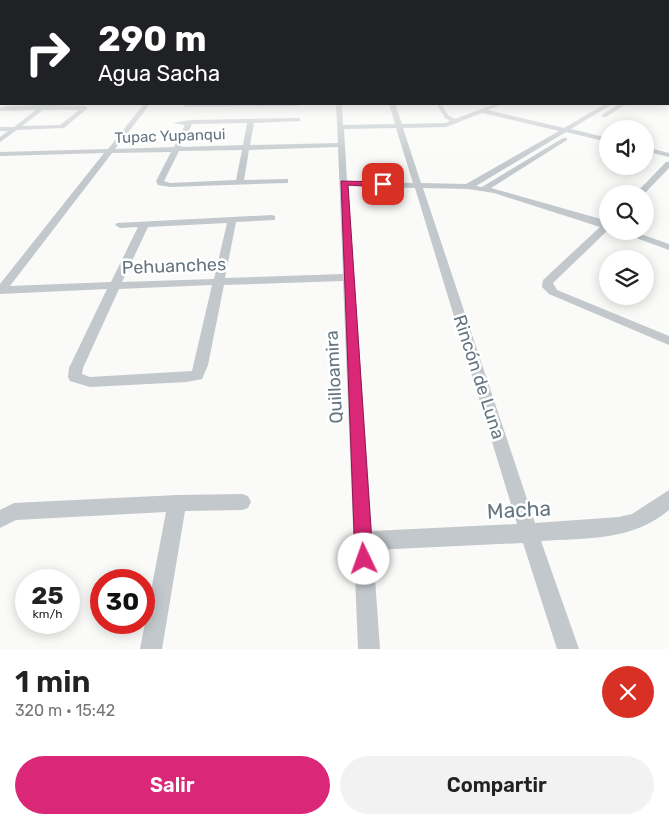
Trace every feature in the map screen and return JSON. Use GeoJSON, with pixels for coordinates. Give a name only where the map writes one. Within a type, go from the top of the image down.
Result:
{"type":"FeatureCollection","features":[{"type":"Feature","properties":{"kind":"street"},"geometry":{"type":"LineString","coordinates":[[0,290],[146,105]]}},
{"type":"Feature","properties":{"kind":"street"},"geometry":{"type":"LineString","coordinates":[[185,106],[195,105]]}},
{"type":"Feature","properties":{"kind":"street","name":"Quilloamira"},"geometry":{"type":"LineString","coordinates":[[340,105],[369,649]]}},
{"type":"Feature","properties":{"kind":"street","name":"Rincón de Luna"},"geometry":{"type":"LineString","coordinates":[[392,105],[568,649]]}},
{"type":"Feature","properties":{"kind":"street"},"geometry":{"type":"LineString","coordinates":[[441,105],[447,117],[456,122]]}},
{"type":"Feature","properties":{"kind":"street"},"geometry":{"type":"LineString","coordinates":[[341,127],[441,126],[456,122],[496,105]]}},
{"type":"Feature","properties":{"kind":"street"},"geometry":{"type":"LineString","coordinates":[[468,187],[607,105]]}},
{"type":"Feature","properties":{"kind":"street"},"geometry":{"type":"LineString","coordinates":[[484,189],[621,105]]}},
{"type":"Feature","properties":{"kind":"street"},"geometry":{"type":"LineString","coordinates":[[0,140],[45,106]]}},
{"type":"Feature","properties":{"kind":"street"},"geometry":{"type":"LineString","coordinates":[[0,109],[45,106],[85,108],[62,127],[0,129]]}},
{"type":"Feature","properties":{"kind":"street"},"geometry":{"type":"LineString","coordinates":[[483,111],[599,138]]}},
{"type":"Feature","properties":{"kind":"street"},"geometry":{"type":"LineString","coordinates":[[176,123],[299,120]]}},
{"type":"Feature","properties":{"kind":"street"},"geometry":{"type":"LineString","coordinates":[[239,182],[250,121]]}},
{"type":"Feature","properties":{"kind":"street"},"geometry":{"type":"LineString","coordinates":[[190,122],[175,149],[160,181],[161,183],[285,181]]}},
{"type":"Feature","properties":{"kind":"street","name":"Tupac Yupanqui"},"geometry":{"type":"LineString","coordinates":[[0,154],[342,145]]}},
{"type":"Feature","properties":{"kind":"street"},"geometry":{"type":"LineString","coordinates":[[654,151],[669,154]]}},
{"type":"Feature","properties":{"kind":"street"},"geometry":{"type":"LineString","coordinates":[[648,185],[669,164]]}},
{"type":"Feature","properties":{"kind":"street"},"geometry":{"type":"LineString","coordinates":[[344,183],[484,189],[505,193],[599,222]]}},
{"type":"Feature","properties":{"kind":"street"},"geometry":{"type":"LineString","coordinates":[[120,225],[272,218]]}},
{"type":"Feature","properties":{"kind":"street"},"geometry":{"type":"LineString","coordinates":[[144,224],[76,368],[75,377],[90,382],[187,377],[197,374],[202,365],[232,220]]}},
{"type":"Feature","properties":{"kind":"street"},"geometry":{"type":"LineString","coordinates":[[599,233],[547,282],[548,287],[553,292],[669,341]]}},
{"type":"Feature","properties":{"kind":"street"},"geometry":{"type":"LineString","coordinates":[[650,240],[669,246]]}},
{"type":"Feature","properties":{"kind":"street","name":"Pehuanches"},"geometry":{"type":"LineString","coordinates":[[0,290],[349,277]]}},
{"type":"Feature","properties":{"kind":"street","name":"Macha"},"geometry":{"type":"LineString","coordinates":[[363,541],[529,533],[619,526],[636,522],[661,506],[669,498]]}},
{"type":"Feature","properties":{"kind":"street"},"geometry":{"type":"LineString","coordinates":[[0,519],[14,512],[177,503],[242,502]]}},
{"type":"Feature","properties":{"kind":"street"},"geometry":{"type":"LineString","coordinates":[[151,649],[177,503]]}},
{"type":"Feature","properties":{"kind":"route"},"geometry":{"type":"LineString","coordinates":[[364,559],[344,183],[383,184]]}}]}
